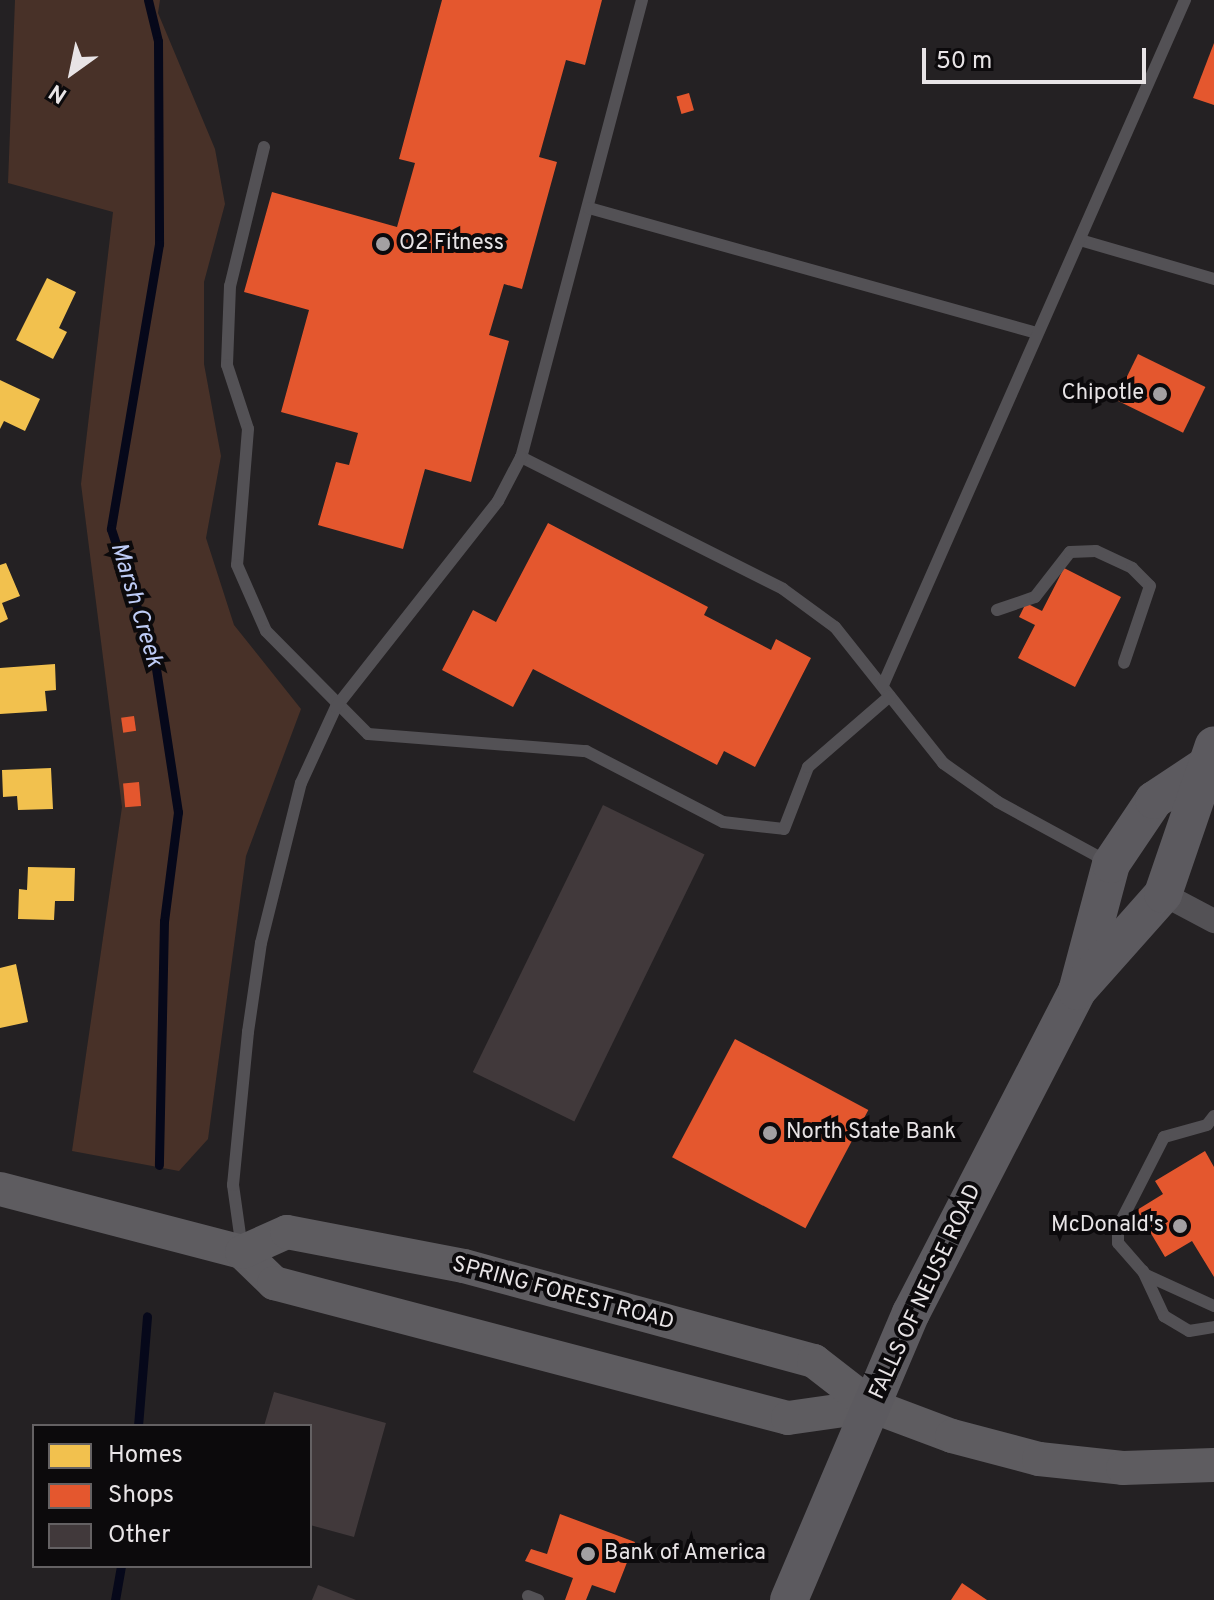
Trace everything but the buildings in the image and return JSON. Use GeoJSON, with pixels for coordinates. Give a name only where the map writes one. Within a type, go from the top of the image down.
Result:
{"type":"FeatureCollection","features":[{"type":"Feature","properties":{"kind":"main road","name":"FALLS OF NEUSE ROAD"},"geometry":{"type":"LineString","coordinates":[[789,1600],[937,1261],[1077,991],[1111,864],[1154,800],[1209,756]]}},
{"type":"Feature","properties":{"kind":"main road"},"geometry":{"type":"LineString","coordinates":[[1163,894],[1152,857],[1209,756]]}},
{"type":"Feature","properties":{"kind":"main road","name":"FALLS OF NEUSE ROAD"},"geometry":{"type":"LineString","coordinates":[[1077,991],[1163,894]]}},
{"type":"Feature","properties":{"kind":"main road","name":"SPRING FOREST ROAD"},"geometry":{"type":"LineString","coordinates":[[0,1189],[242,1252],[274,1283],[788,1418],[872,1406]]}},
{"type":"Feature","properties":{"kind":"main road","name":"SPRING FOREST ROAD"},"geometry":{"type":"LineString","coordinates":[[242,1252],[287,1232],[464,1266],[814,1361],[872,1406],[952,1436],[1065,1464],[1123,1468],[1214,1465]]}},
{"type":"Feature","properties":{"kind":"street"},"geometry":{"type":"LineString","coordinates":[[1163,894],[1214,921]]}},
{"type":"Feature","properties":{"kind":"lane"},"geometry":{"type":"LineString","coordinates":[[242,1252],[233,1185],[261,943],[301,783],[341,701],[498,501],[521,457],[642,0]]}},
{"type":"Feature","properties":{"kind":"lane"},"geometry":{"type":"LineString","coordinates":[[264,147],[230,286],[227,365],[248,429],[237,565],[266,631],[341,701],[368,734],[586,751],[723,822],[784,829],[808,767],[886,690],[1036,333],[1185,0]]}},
{"type":"Feature","properties":{"kind":"lane"},"geometry":{"type":"LineString","coordinates":[[589,208],[1036,333]]}},
{"type":"Feature","properties":{"kind":"lane"},"geometry":{"type":"LineString","coordinates":[[1080,240],[1214,279]]}},
{"type":"Feature","properties":{"kind":"lane"},"geometry":{"type":"LineString","coordinates":[[521,457],[783,589],[835,627],[943,763],[998,802],[1111,864]]}},
{"type":"Feature","properties":{"kind":"lane"},"geometry":{"type":"LineString","coordinates":[[997,610],[1035,597],[1070,552],[1096,551],[1132,568],[1150,586],[1124,663]]}},
{"type":"Feature","properties":{"kind":"lane"},"geometry":{"type":"LineString","coordinates":[[1214,1116],[1207,1125],[1164,1137],[1118,1227],[1118,1243],[1143,1271],[1164,1316],[1189,1331],[1214,1327]]}},
{"type":"Feature","properties":{"kind":"lane"},"geometry":{"type":"LineString","coordinates":[[1143,1271],[1214,1306]]}},
{"type":"Feature","properties":{"kind":"shaded area"},"geometry":{"type":"Polygon","coordinates":[[[15,0],[160,0],[158,13],[215,149],[225,204],[204,282],[204,364],[221,456],[206,538],[234,625],[301,709],[246,856],[208,1139],[179,1171],[72,1151],[122,807],[81,484],[113,212],[8,183],[15,0]]]}},
{"type":"Feature","properties":{"kind":"waterway","name":"Marsh Creek"},"geometry":{"type":"LineString","coordinates":[[148,0],[158,41],[159,244],[111,529],[155,662],[178,812],[164,921],[159,1165]]}},
{"type":"Feature","properties":{"kind":"waterway","name":"Marsh Creek"},"geometry":{"type":"LineString","coordinates":[[138,1424],[147,1316]]}},
{"type":"Feature","properties":{"kind":"waterway","name":"Marsh Creek"},"geometry":{"type":"LineString","coordinates":[[115,1600],[121,1568]]}},
{"type":"Feature","properties":{"kind":"place","name":"O2 Fitness"},"geometry":{"type":"Point","coordinates":[383,244]}},
{"type":"Feature","properties":{"kind":"place","name":"Chipotle"},"geometry":{"type":"Point","coordinates":[1160,394]}},
{"type":"Feature","properties":{"kind":"place","name":"North State Bank"},"geometry":{"type":"Point","coordinates":[770,1133]}},
{"type":"Feature","properties":{"kind":"place","name":"McDonald's"},"geometry":{"type":"Point","coordinates":[1180,1226]}},
{"type":"Feature","properties":{"kind":"place","name":"Bank of America"},"geometry":{"type":"Point","coordinates":[588,1554]}}]}
